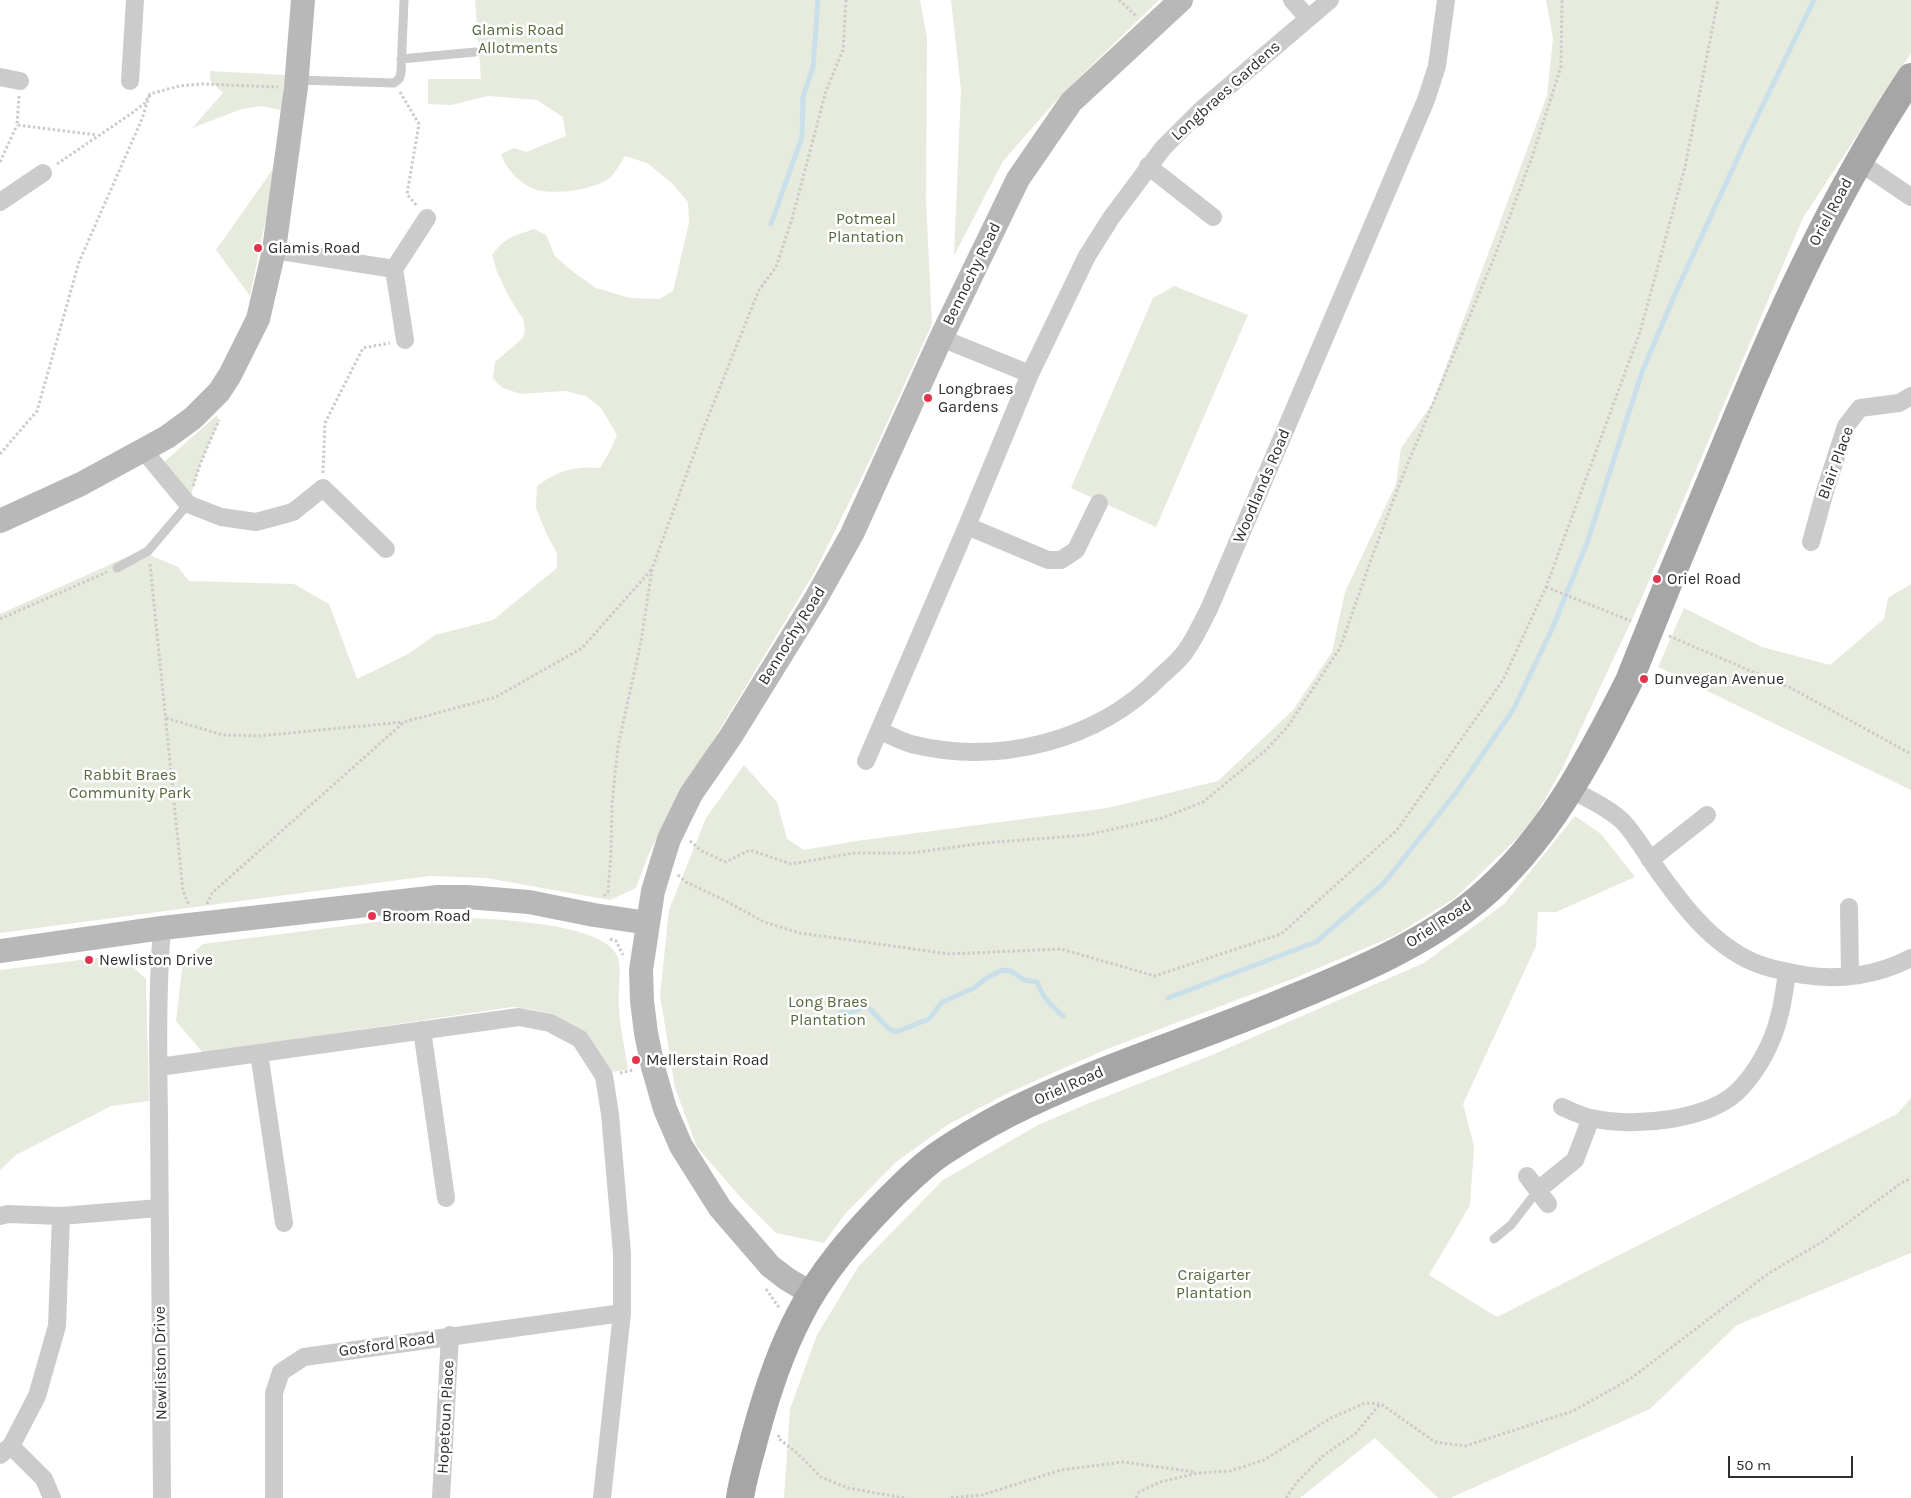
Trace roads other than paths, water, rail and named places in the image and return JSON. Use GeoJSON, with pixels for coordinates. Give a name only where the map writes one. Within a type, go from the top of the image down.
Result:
{"type":"FeatureCollection","features":[{"type":"Feature","properties":{"kind":"main road","name":"Oriel Road"},"geometry":{"type":"LineString","coordinates":[[740,1498],[767,1394],[799,1316],[812,1294],[854,1236],[902,1187],[939,1154],[1005,1115],[1063,1088],[1124,1062],[1239,1021],[1352,973],[1421,938],[1460,913],[1504,876],[1571,790],[1629,681],[1745,396],[1786,301],[1824,223],[1857,163],[1911,77]]}},
{"type":"Feature","properties":{"kind":"street"},"geometry":{"type":"LineString","coordinates":[[130,82],[135,0]]}},
{"type":"Feature","properties":{"kind":"street"},"geometry":{"type":"LineString","coordinates":[[0,521],[81,484],[167,438],[193,418],[213,398],[230,375],[258,319],[274,250],[296,84],[303,0]]}},
{"type":"Feature","properties":{"kind":"street","name":"Bennochy Road"},"geometry":{"type":"LineString","coordinates":[[812,1294],[770,1266],[720,1208],[681,1146],[665,1110],[653,1067],[642,1001],[642,970],[654,891],[670,839],[691,794],[731,736],[815,600],[852,534],[941,338],[1018,179],[1071,102],[1181,0]]}},
{"type":"Feature","properties":{"kind":"street"},"geometry":{"type":"LineString","coordinates":[[1292,0],[1308,18]]}},
{"type":"Feature","properties":{"kind":"street","name":"Longbraes Gardens"},"geometry":{"type":"LineString","coordinates":[[866,761],[1030,374],[1087,256],[1111,218],[1163,148],[1201,110],[1330,0]]}},
{"type":"Feature","properties":{"kind":"street","name":"Woodlands Road"},"geometry":{"type":"LineString","coordinates":[[880,731],[910,743],[931,748],[988,752],[1019,750],[1082,731],[1115,714],[1150,688],[1187,650],[1209,609],[1426,100],[1437,66],[1446,0]]}},
{"type":"Feature","properties":{"kind":"street"},"geometry":{"type":"LineString","coordinates":[[0,76],[20,81]]}},
{"type":"Feature","properties":{"kind":"street"},"geometry":{"type":"LineString","coordinates":[[1857,163],[1871,170],[1911,197]]}},
{"type":"Feature","properties":{"kind":"street"},"geometry":{"type":"LineString","coordinates":[[1148,166],[1214,217]]}},
{"type":"Feature","properties":{"kind":"street"},"geometry":{"type":"LineString","coordinates":[[0,202],[43,173]]}},
{"type":"Feature","properties":{"kind":"street"},"geometry":{"type":"LineString","coordinates":[[405,340],[394,269],[427,218]]}},
{"type":"Feature","properties":{"kind":"street"},"geometry":{"type":"LineString","coordinates":[[274,250],[394,269]]}},
{"type":"Feature","properties":{"kind":"street"},"geometry":{"type":"LineString","coordinates":[[941,338],[1030,374]]}},
{"type":"Feature","properties":{"kind":"street","name":"Blair Place"},"geometry":{"type":"LineString","coordinates":[[1811,542],[1846,426],[1860,408],[1900,403],[1911,396]]}},
{"type":"Feature","properties":{"kind":"street"},"geometry":{"type":"LineString","coordinates":[[144,451],[188,504],[221,517],[256,522],[293,512],[322,488],[386,549]]}},
{"type":"Feature","properties":{"kind":"street"},"geometry":{"type":"LineString","coordinates":[[967,526],[1048,560],[1062,560],[1076,550],[1100,503]]}},
{"type":"Feature","properties":{"kind":"street"},"geometry":{"type":"LineString","coordinates":[[1571,790],[1622,820],[1672,890],[1708,932],[1752,962],[1787,972],[1818,977],[1868,974],[1899,965],[1911,958]]}},
{"type":"Feature","properties":{"kind":"street"},"geometry":{"type":"LineString","coordinates":[[1650,860],[1707,814]]}},
{"type":"Feature","properties":{"kind":"street"},"geometry":{"type":"LineString","coordinates":[[0,950],[162,928],[403,900],[447,897],[530,902],[594,915],[648,923]]}},
{"type":"Feature","properties":{"kind":"street"},"geometry":{"type":"LineString","coordinates":[[1849,907],[1850,976]]}},
{"type":"Feature","properties":{"kind":"street","name":"Newliston Drive"},"geometry":{"type":"LineString","coordinates":[[162,928],[159,960],[158,1067],[162,1498]]}},
{"type":"Feature","properties":{"kind":"street"},"geometry":{"type":"LineString","coordinates":[[1562,1107],[1591,1118],[1660,1122],[1711,1109],[1741,1088],[1763,1058],[1779,1018],[1787,972]]}},
{"type":"Feature","properties":{"kind":"street"},"geometry":{"type":"LineString","coordinates":[[158,1067],[519,1017],[550,1023],[580,1039],[604,1076],[610,1114],[622,1252],[622,1313],[602,1498]]}},
{"type":"Feature","properties":{"kind":"street"},"geometry":{"type":"LineString","coordinates":[[422,1030],[446,1198]]}},
{"type":"Feature","properties":{"kind":"street"},"geometry":{"type":"LineString","coordinates":[[259,1053],[284,1223]]}},
{"type":"Feature","properties":{"kind":"street"},"geometry":{"type":"LineString","coordinates":[[1538,1190],[1575,1160],[1591,1118]]}},
{"type":"Feature","properties":{"kind":"street"},"geometry":{"type":"LineString","coordinates":[[0,1216],[8,1214],[61,1216],[159,1208]]}},
{"type":"Feature","properties":{"kind":"street"},"geometry":{"type":"LineString","coordinates":[[52,1498],[44,1479],[6,1451],[37,1396],[57,1326],[61,1216]]}},
{"type":"Feature","properties":{"kind":"street","name":"Gosford Road"},"geometry":{"type":"LineString","coordinates":[[274,1498],[274,1393],[281,1372],[304,1357],[450,1335],[622,1313]]}},
{"type":"Feature","properties":{"kind":"street","name":"Hopetoun Place"},"geometry":{"type":"LineString","coordinates":[[441,1498],[450,1335]]}},
{"type":"Feature","properties":{"kind":"lane"},"geometry":{"type":"LineString","coordinates":[[296,84],[394,82],[399,79],[402,59],[404,0]]}},
{"type":"Feature","properties":{"kind":"lane"},"geometry":{"type":"LineString","coordinates":[[402,59],[476,52]]}},
{"type":"Feature","properties":{"kind":"lane"},"geometry":{"type":"LineString","coordinates":[[117,568],[148,551],[188,504]]}},
{"type":"Feature","properties":{"kind":"lane"},"geometry":{"type":"LineString","coordinates":[[1494,1239],[1511,1225],[1538,1190]]}},
{"type":"Feature","properties":{"kind":"waterway"},"geometry":{"type":"LineString","coordinates":[[771,224],[802,137],[803,97],[813,67],[818,0]]}},
{"type":"Feature","properties":{"kind":"waterway"},"geometry":{"type":"LineString","coordinates":[[1168,998],[1316,942],[1384,883],[1458,790],[1513,710],[1552,629],[1587,543],[1642,372],[1676,292],[1744,144],[1814,0]]}},
{"type":"Feature","properties":{"kind":"waterway"},"geometry":{"type":"LineString","coordinates":[[840,1012],[849,1013],[867,1006],[889,1029],[896,1032],[929,1019],[942,1002],[974,988],[985,979],[1002,970],[1011,971],[1024,980],[1037,982],[1051,1005],[1063,1016]]}},
{"type":"Feature","properties":{"kind":"place","name":"Glamis Road"},"geometry":{"type":"Point","coordinates":[258,248]}},
{"type":"Feature","properties":{"kind":"place","name":"Longbraes Gardens"},"geometry":{"type":"Point","coordinates":[928,398]}},
{"type":"Feature","properties":{"kind":"place","name":"Oriel Road"},"geometry":{"type":"Point","coordinates":[1657,579]}},
{"type":"Feature","properties":{"kind":"place","name":"Dunvegan Avenue"},"geometry":{"type":"Point","coordinates":[1644,679]}},
{"type":"Feature","properties":{"kind":"place","name":"Broom Road"},"geometry":{"type":"Point","coordinates":[372,916]}},
{"type":"Feature","properties":{"kind":"place","name":"Newliston Drive"},"geometry":{"type":"Point","coordinates":[89,960]}},
{"type":"Feature","properties":{"kind":"place","name":"Mellerstain Road"},"geometry":{"type":"Point","coordinates":[636,1060]}},
{"type":"Feature","properties":{"kind":"park label","name":"Glamis Road Allotments"},"geometry":{"type":"Point","coordinates":[518,39]}},
{"type":"Feature","properties":{"kind":"park label","name":"Potmeal Plantation"},"geometry":{"type":"Point","coordinates":[866,228]}},
{"type":"Feature","properties":{"kind":"park label","name":"Rabbit Braes Community Park"},"geometry":{"type":"Point","coordinates":[130,784]}},
{"type":"Feature","properties":{"kind":"park label","name":"Long Braes Plantation"},"geometry":{"type":"Point","coordinates":[828,1011]}},
{"type":"Feature","properties":{"kind":"park label","name":"Craigarter Plantation"},"geometry":{"type":"Point","coordinates":[1214,1284]}}]}
